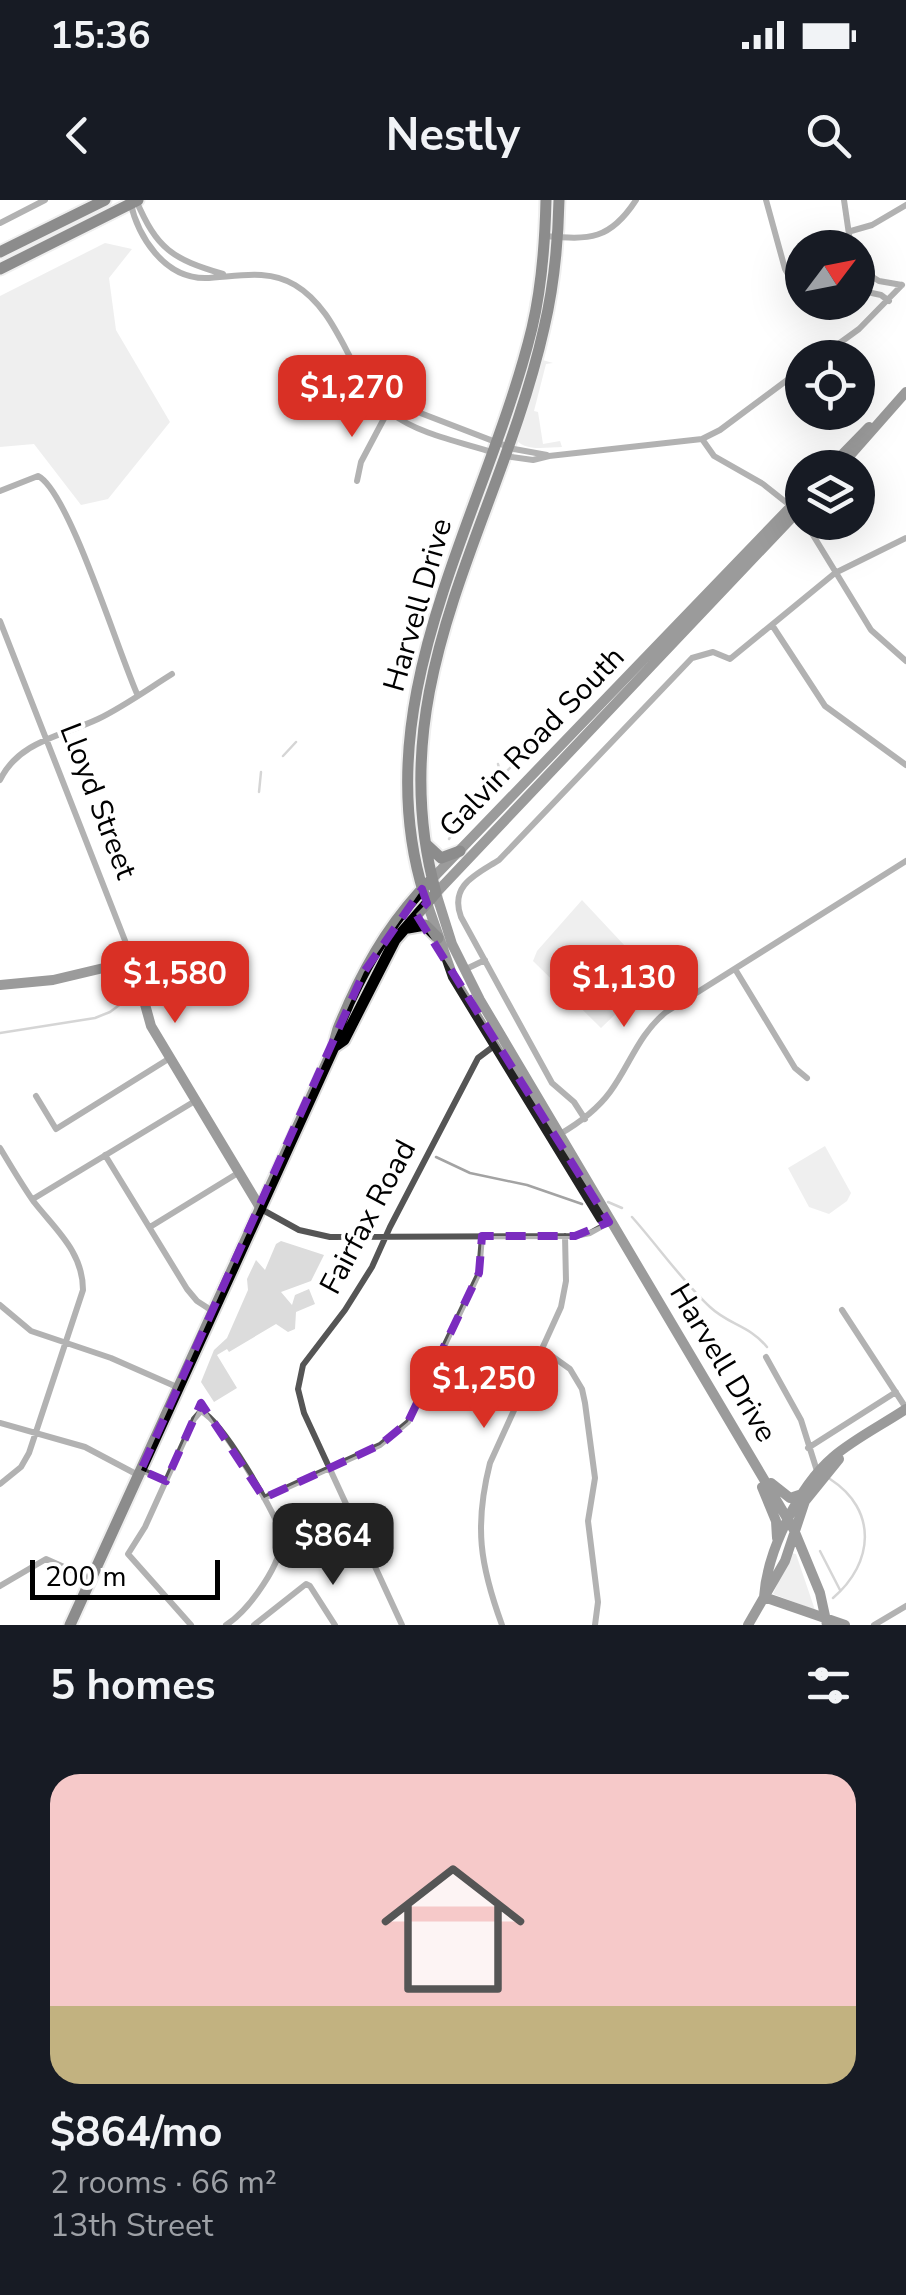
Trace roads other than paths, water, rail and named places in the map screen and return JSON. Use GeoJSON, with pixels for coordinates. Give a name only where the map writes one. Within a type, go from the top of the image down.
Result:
{"type":"FeatureCollection","features":[{"type":"Feature","properties":{"kind":"main road"},"geometry":{"type":"LineString","coordinates":[[0,252],[105,200]]}},
{"type":"Feature","properties":{"kind":"main road","name":"Harvell Drive"},"geometry":{"type":"LineString","coordinates":[[546,200],[552,236]]}},
{"type":"Feature","properties":{"kind":"main road","name":"Harvell Drive"},"geometry":{"type":"LineString","coordinates":[[558,200],[533,324],[433,665],[421,741],[420,795],[438,938],[454,977],[494,1046],[608,1215],[788,1518],[814,1575],[826,1621]]}},
{"type":"Feature","properties":{"kind":"main road"},"geometry":{"type":"LineString","coordinates":[[0,269],[134,201]]}},
{"type":"Feature","properties":{"kind":"main road"},"geometry":{"type":"LineString","coordinates":[[846,450],[902,395]]}},
{"type":"Feature","properties":{"kind":"main road"},"geometry":{"type":"LineString","coordinates":[[855,450],[902,395]]}},
{"type":"Feature","properties":{"kind":"main road","name":"Harvell Drive"},"geometry":{"type":"LineString","coordinates":[[499,448],[430,632],[415,693],[409,742],[409,814],[422,889],[431,898],[464,970],[555,1138]]}},
{"type":"Feature","properties":{"kind":"main road","name":"Galvin Road South"},"geometry":{"type":"LineString","coordinates":[[70,1625],[334,1047],[335,1035],[370,958],[422,889],[785,529]]}},
{"type":"Feature","properties":{"kind":"main road","name":"Galvin Road South"},"geometry":{"type":"LineString","coordinates":[[334,1047],[344,1040],[400,933],[785,530]]}},
{"type":"Feature","properties":{"kind":"main road"},"geometry":{"type":"LineString","coordinates":[[423,838],[438,857],[446,858],[460,851]]}},
{"type":"Feature","properties":{"kind":"main road"},"geometry":{"type":"LineString","coordinates":[[400,933],[420,924],[428,926],[438,938]]}},
{"type":"Feature","properties":{"kind":"main road"},"geometry":{"type":"LineString","coordinates":[[1,985],[53,980],[133,961]]}},
{"type":"Feature","properties":{"kind":"main road","name":"Lloyd Street"},"geometry":{"type":"LineString","coordinates":[[133,961],[146,1013],[261,1209]]}},
{"type":"Feature","properties":{"kind":"main road"},"geometry":{"type":"LineString","coordinates":[[764,1597],[788,1518],[818,1472],[906,1409]]}},
{"type":"Feature","properties":{"kind":"main road"},"geometry":{"type":"LineString","coordinates":[[748,1625],[785,1561],[806,1501],[849,1447]]}},
{"type":"Feature","properties":{"kind":"main road"},"geometry":{"type":"LineString","coordinates":[[759,1472],[787,1497],[802,1494]]}},
{"type":"Feature","properties":{"kind":"main road"},"geometry":{"type":"LineString","coordinates":[[759,1472],[776,1521],[774,1556]]}},
{"type":"Feature","properties":{"kind":"main road"},"geometry":{"type":"LineString","coordinates":[[764,1597],[846,1625]]}},
{"type":"Feature","properties":{"kind":"street"},"geometry":{"type":"LineString","coordinates":[[0,223],[44,200]]}},
{"type":"Feature","properties":{"kind":"street"},"geometry":{"type":"LineString","coordinates":[[552,236],[591,237],[606,232],[636,200]]}},
{"type":"Feature","properties":{"kind":"street"},"geometry":{"type":"LineString","coordinates":[[766,200],[785,266]]}},
{"type":"Feature","properties":{"kind":"street"},"geometry":{"type":"LineString","coordinates":[[844,200],[851,230],[872,224],[906,205]]}},
{"type":"Feature","properties":{"kind":"street"},"geometry":{"type":"LineString","coordinates":[[134,201],[143,237],[164,262],[193,277],[261,275],[296,285],[322,311],[365,381],[388,410],[413,426],[499,448]]}},
{"type":"Feature","properties":{"kind":"street"},"geometry":{"type":"LineString","coordinates":[[875,279],[904,286]]}},
{"type":"Feature","properties":{"kind":"street"},"geometry":{"type":"LineString","coordinates":[[844,340],[904,286]]}},
{"type":"Feature","properties":{"kind":"street"},"geometry":{"type":"LineString","coordinates":[[875,294],[889,301]]}},
{"type":"Feature","properties":{"kind":"street"},"geometry":{"type":"LineString","coordinates":[[365,381],[410,409],[524,460],[702,440],[785,382]]}},
{"type":"Feature","properties":{"kind":"street"},"geometry":{"type":"LineString","coordinates":[[357,481],[361,462],[388,410]]}},
{"type":"Feature","properties":{"kind":"street"},"geometry":{"type":"LineString","coordinates":[[702,440],[714,456],[763,484],[785,502]]}},
{"type":"Feature","properties":{"kind":"street"},"geometry":{"type":"LineString","coordinates":[[0,490],[42,476],[67,516],[138,696]]}},
{"type":"Feature","properties":{"kind":"street"},"geometry":{"type":"LineString","coordinates":[[585,1118],[552,1083],[484,960],[457,904],[459,893],[467,881],[499,860],[692,658],[713,652],[730,660],[836,573],[906,538]]}},
{"type":"Feature","properties":{"kind":"street"},"geometry":{"type":"LineString","coordinates":[[816,540],[872,630],[906,661]]}},
{"type":"Feature","properties":{"kind":"street","name":"Lloyd Street"},"geometry":{"type":"LineString","coordinates":[[0,620],[133,961]]}},
{"type":"Feature","properties":{"kind":"street"},"geometry":{"type":"LineString","coordinates":[[772,625],[825,706],[906,765]]}},
{"type":"Feature","properties":{"kind":"street"},"geometry":{"type":"LineString","coordinates":[[0,780],[17,757],[47,738],[98,719],[172,674]]}},
{"type":"Feature","properties":{"kind":"street"},"geometry":{"type":"LineString","coordinates":[[555,1138],[585,1118],[611,1091],[651,1025],[906,861]]}},
{"type":"Feature","properties":{"kind":"street"},"geometry":{"type":"LineString","coordinates":[[464,970],[484,960]]}},
{"type":"Feature","properties":{"kind":"street"},"geometry":{"type":"LineString","coordinates":[[735,969],[795,1068],[807,1078]]}},
{"type":"Feature","properties":{"kind":"street"},"geometry":{"type":"LineString","coordinates":[[0,975],[1,985]]}},
{"type":"Feature","properties":{"kind":"street","name":"Fairfax Road"},"geometry":{"type":"LineString","coordinates":[[402,1625],[304,1414],[298,1397],[299,1376],[306,1358],[355,1296],[478,1058],[494,1046]]}},
{"type":"Feature","properties":{"kind":"street"},"geometry":{"type":"LineString","coordinates":[[36,1096],[56,1129],[170,1058]]}},
{"type":"Feature","properties":{"kind":"street"},"geometry":{"type":"LineString","coordinates":[[33,1200],[195,1101]]}},
{"type":"Feature","properties":{"kind":"street"},"geometry":{"type":"LineString","coordinates":[[0,1148],[33,1200],[72,1249],[83,1274],[83,1290],[37,1434],[21,1467],[0,1484]]}},
{"type":"Feature","properties":{"kind":"street"},"geometry":{"type":"LineString","coordinates":[[105,1154],[192,1296],[214,1312]]}},
{"type":"Feature","properties":{"kind":"street"},"geometry":{"type":"LineString","coordinates":[[150,1227],[238,1173]]}},
{"type":"Feature","properties":{"kind":"street"},"geometry":{"type":"LineString","coordinates":[[261,1209],[281,1222],[318,1236],[565,1236],[590,1233],[609,1222]]}},
{"type":"Feature","properties":{"kind":"street"},"geometry":{"type":"LineString","coordinates":[[264,1498],[387,1441],[413,1413],[479,1273],[482,1236]]}},
{"type":"Feature","properties":{"kind":"street"},"geometry":{"type":"LineString","coordinates":[[502,1625],[480,1554],[483,1491],[490,1464],[564,1296],[565,1236]]}},
{"type":"Feature","properties":{"kind":"street"},"geometry":{"type":"LineString","coordinates":[[0,1306],[31,1331],[141,1370],[178,1388]]}},
{"type":"Feature","properties":{"kind":"street"},"geometry":{"type":"LineString","coordinates":[[842,1310],[906,1409]]}},
{"type":"Feature","properties":{"kind":"street"},"geometry":{"type":"LineString","coordinates":[[542,1349],[570,1369],[582,1388],[595,1478],[588,1520],[598,1602],[596,1625]]}},
{"type":"Feature","properties":{"kind":"street"},"geometry":{"type":"LineString","coordinates":[[766,1357],[794,1404],[818,1472]]}},
{"type":"Feature","properties":{"kind":"street"},"geometry":{"type":"LineString","coordinates":[[808,1448],[896,1392]]}},
{"type":"Feature","properties":{"kind":"street"},"geometry":{"type":"LineString","coordinates":[[192,1625],[128,1554],[201,1411],[232,1447],[282,1534],[278,1555],[252,1601],[226,1625]]}},
{"type":"Feature","properties":{"kind":"street"},"geometry":{"type":"LineString","coordinates":[[0,1423],[85,1447],[166,1481]]}},
{"type":"Feature","properties":{"kind":"street"},"geometry":{"type":"LineString","coordinates":[[0,1586],[46,1559],[91,1579]]}},
{"type":"Feature","properties":{"kind":"street"},"geometry":{"type":"LineString","coordinates":[[254,1625],[306,1584],[335,1625]]}},
{"type":"Feature","properties":{"kind":"street"},"geometry":{"type":"LineString","coordinates":[[874,1625],[906,1606]]}},
{"type":"Feature","properties":{"kind":"waterway"},"geometry":{"type":"LineString","coordinates":[[449,839],[471,806],[556,723]]}},
{"type":"Feature","properties":{"kind":"waterway"},"geometry":{"type":"LineString","coordinates":[[283,756],[296,742]]}},
{"type":"Feature","properties":{"kind":"waterway"},"geometry":{"type":"LineString","coordinates":[[498,764],[501,775]]}},
{"type":"Feature","properties":{"kind":"waterway"},"geometry":{"type":"LineString","coordinates":[[259,792],[261,772]]}},
{"type":"Feature","properties":{"kind":"waterway"},"geometry":{"type":"LineString","coordinates":[[0,1033],[95,1018],[122,1003]]}},
{"type":"Feature","properties":{"kind":"waterway"},"geometry":{"type":"LineString","coordinates":[[436,1157],[470,1173],[527,1185],[582,1204]]}},
{"type":"Feature","properties":{"kind":"waterway"},"geometry":{"type":"LineString","coordinates":[[608,1202],[622,1208]]}},
{"type":"Feature","properties":{"kind":"waterway"},"geometry":{"type":"LineString","coordinates":[[632,1217],[710,1307],[767,1347]]}},
{"type":"Feature","properties":{"kind":"waterway"},"geometry":{"type":"LineString","coordinates":[[830,1479],[856,1506],[865,1537],[857,1569],[833,1598]]}},
{"type":"Feature","properties":{"kind":"waterway"},"geometry":{"type":"LineString","coordinates":[[820,1551],[840,1590]]}}]}
